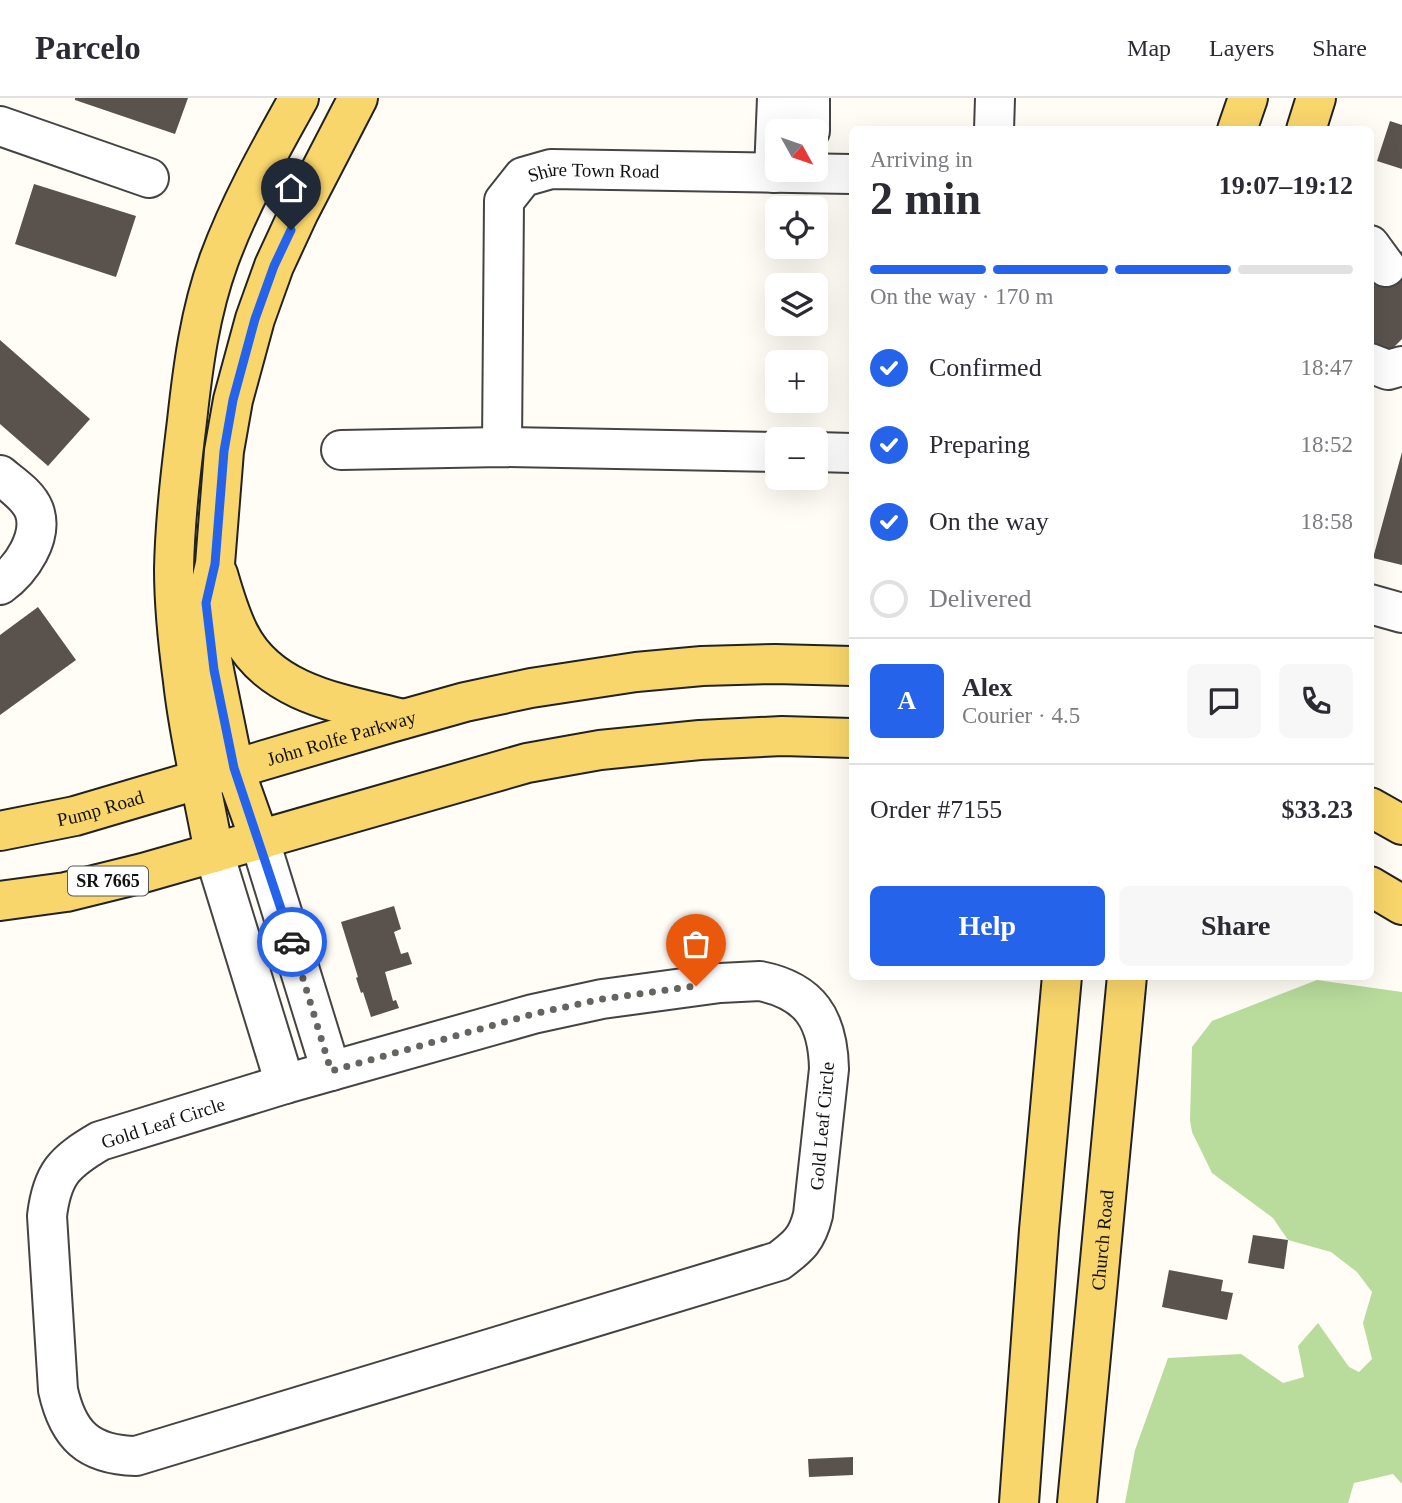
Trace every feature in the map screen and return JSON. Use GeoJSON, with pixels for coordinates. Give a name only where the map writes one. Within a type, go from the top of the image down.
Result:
{"type":"FeatureCollection","features":[{"type":"Feature","properties":{"kind":"main road"},"geometry":{"type":"LineString","coordinates":[[260,841],[218,774],[183,684],[174,571],[177,508],[193,367],[204,312],[219,260],[241,207],[299,98]]}},
{"type":"Feature","properties":{"kind":"main road"},"geometry":{"type":"LineString","coordinates":[[358,98],[274,266],[255,319],[233,400],[224,451],[215,564],[206,603],[214,670],[218,774],[214,853],[527,763],[588,752],[700,740],[782,736],[849,738]]}},
{"type":"Feature","properties":{"kind":"main road"},"geometry":{"type":"LineString","coordinates":[[1238,126],[1248,98]]}},
{"type":"Feature","properties":{"kind":"main road"},"geometry":{"type":"LineString","coordinates":[[1307,126],[1316,98]]}},
{"type":"Feature","properties":{"kind":"main road"},"geometry":{"type":"LineString","coordinates":[[215,564],[240,636],[256,659],[276,676],[298,689],[326,699],[405,719]]}},
{"type":"Feature","properties":{"kind":"main road","name":"John Rolfe Parkway"},"geometry":{"type":"LineString","coordinates":[[218,774],[465,702],[531,688],[636,672],[702,666],[775,664],[849,667]]}},
{"type":"Feature","properties":{"kind":"main road","name":"Pump Road"},"geometry":{"type":"LineString","coordinates":[[0,831],[75,817],[218,774]]}},
{"type":"Feature","properties":{"kind":"main road"},"geometry":{"type":"LineString","coordinates":[[1374,809],[1402,825]]}},
{"type":"Feature","properties":{"kind":"main road","name":"SR 7665"},"geometry":{"type":"LineString","coordinates":[[0,901],[66,892],[214,853]]}},
{"type":"Feature","properties":{"kind":"main road"},"geometry":{"type":"LineString","coordinates":[[1374,888],[1402,905]]}},
{"type":"Feature","properties":{"kind":"main road"},"geometry":{"type":"LineString","coordinates":[[1019,1503],[1038,1230],[1062,980]]}},
{"type":"Feature","properties":{"kind":"main road"},"geometry":{"type":"LineString","coordinates":[[1125,992],[1145,980]]}},
{"type":"Feature","properties":{"kind":"main road","name":"Church Road"},"geometry":{"type":"LineString","coordinates":[[1077,1503],[1125,992]]}},
{"type":"Feature","properties":{"kind":"street"},"geometry":{"type":"LineString","coordinates":[[0,118],[7,98]]}},
{"type":"Feature","properties":{"kind":"street"},"geometry":{"type":"LineString","coordinates":[[777,98],[783,119]]}},
{"type":"Feature","properties":{"kind":"street"},"geometry":{"type":"LineString","coordinates":[[810,98],[810,119]]}},
{"type":"Feature","properties":{"kind":"street"},"geometry":{"type":"LineString","coordinates":[[994,126],[995,98]]}},
{"type":"Feature","properties":{"kind":"street"},"geometry":{"type":"LineString","coordinates":[[0,126],[149,178]]}},
{"type":"Feature","properties":{"kind":"street","name":"Shire Town Road"},"geometry":{"type":"LineString","coordinates":[[502,447],[504,201],[523,177],[551,169],[765,172]]}},
{"type":"Feature","properties":{"kind":"street","name":"Shire Town Road"},"geometry":{"type":"LineString","coordinates":[[828,173],[849,174]]}},
{"type":"Feature","properties":{"kind":"street"},"geometry":{"type":"LineString","coordinates":[[1374,365],[1388,370],[1402,366]]}},
{"type":"Feature","properties":{"kind":"street"},"geometry":{"type":"LineString","coordinates":[[341,450],[502,447],[765,452]]}},
{"type":"Feature","properties":{"kind":"street"},"geometry":{"type":"LineString","coordinates":[[828,452],[849,453]]}},
{"type":"Feature","properties":{"kind":"street"},"geometry":{"type":"LineString","coordinates":[[0,475],[26,498],[35,512],[35,519],[32,548],[14,575],[0,585]]}},
{"type":"Feature","properties":{"kind":"street"},"geometry":{"type":"LineString","coordinates":[[1374,605],[1402,613]]}},
{"type":"Feature","properties":{"kind":"street"},"geometry":{"type":"LineString","coordinates":[[260,841],[331,1071]]}},
{"type":"Feature","properties":{"kind":"street"},"geometry":{"type":"LineString","coordinates":[[214,853],[285,1084]]}},
{"type":"Feature","properties":{"kind":"street","name":"Gold Leaf Circle"},"geometry":{"type":"LineString","coordinates":[[760,981],[780,985],[800,995],[813,1010],[824,1029],[829,1047],[830,1069],[809,1233],[796,1249],[779,1261],[755,1270],[136,1456],[114,1456],[91,1447],[78,1436],[64,1415],[58,1390],[47,1216],[50,1193],[60,1172],[78,1154],[100,1141],[331,1071],[533,1014],[602,999],[720,983],[760,981]]}},
{"type":"Feature","properties":{"kind":"green space"},"geometry":{"type":"Polygon","coordinates":[[[1317,980],[1402,992],[1402,1484],[1393,1474],[1354,1483],[1348,1503],[1125,1503],[1135,1450],[1168,1358],[1241,1354],[1283,1383],[1304,1377],[1298,1346],[1318,1323],[1349,1367],[1359,1372],[1372,1359],[1363,1323],[1372,1292],[1357,1272],[1331,1252],[1288,1240],[1273,1218],[1212,1173],[1192,1132],[1190,1120],[1192,1047],[1212,1021],[1317,980]]]}},
{"type":"Feature","properties":{"kind":"building"},"geometry":{"type":"Polygon","coordinates":[[[75,98],[188,98],[175,134],[75,98]]]}},
{"type":"Feature","properties":{"kind":"building"},"geometry":{"type":"Polygon","coordinates":[[[1390,121],[1402,125],[1402,169],[1377,161],[1390,121]]]}},
{"type":"Feature","properties":{"kind":"building"},"geometry":{"type":"Polygon","coordinates":[[[34,184],[136,216],[116,277],[15,244],[34,184]]]}},
{"type":"Feature","properties":{"kind":"building"},"geometry":{"type":"Polygon","coordinates":[[[1402,251],[1402,339],[1386,355],[1374,342],[1374,277],[1402,251]]]}},
{"type":"Feature","properties":{"kind":"building"},"geometry":{"type":"Polygon","coordinates":[[[0,340],[90,419],[48,466],[0,424],[0,340]]]}},
{"type":"Feature","properties":{"kind":"building"},"geometry":{"type":"Polygon","coordinates":[[[1402,452],[1402,565],[1374,558],[1402,452]]]}},
{"type":"Feature","properties":{"kind":"building"},"geometry":{"type":"Polygon","coordinates":[[[38,607],[76,660],[0,715],[0,635],[38,607]]]}},
{"type":"Feature","properties":{"kind":"building"},"geometry":{"type":"Polygon","coordinates":[[[394,906],[401,929],[394,932],[401,954],[408,952],[412,964],[385,972],[393,1001],[396,1000],[399,1008],[371,1017],[356,978],[358,977],[341,922],[394,906]]]}},
{"type":"Feature","properties":{"kind":"building"},"geometry":{"type":"Polygon","coordinates":[[[1253,1235],[1288,1240],[1284,1269],[1248,1263],[1253,1235]]]}},
{"type":"Feature","properties":{"kind":"building"},"geometry":{"type":"Polygon","coordinates":[[[1169,1270],[1223,1280],[1221,1291],[1233,1293],[1227,1320],[1162,1307],[1169,1270]]]}},
{"type":"Feature","properties":{"kind":"building"},"geometry":{"type":"Polygon","coordinates":[[[853,1457],[853,1475],[809,1477],[808,1459],[853,1457]]]}},
{"type":"Feature","properties":{"kind":"way so far"},"geometry":{"type":"LineString","coordinates":[[292,942],[331,1071],[533,1014],[602,999],[696,986]]}},
{"type":"Feature","properties":{"kind":"route"},"geometry":{"type":"LineString","coordinates":[[291,230],[274,266],[255,319],[233,400],[218,501],[215,564],[206,603],[214,670],[234,768],[292,942]]}}]}
